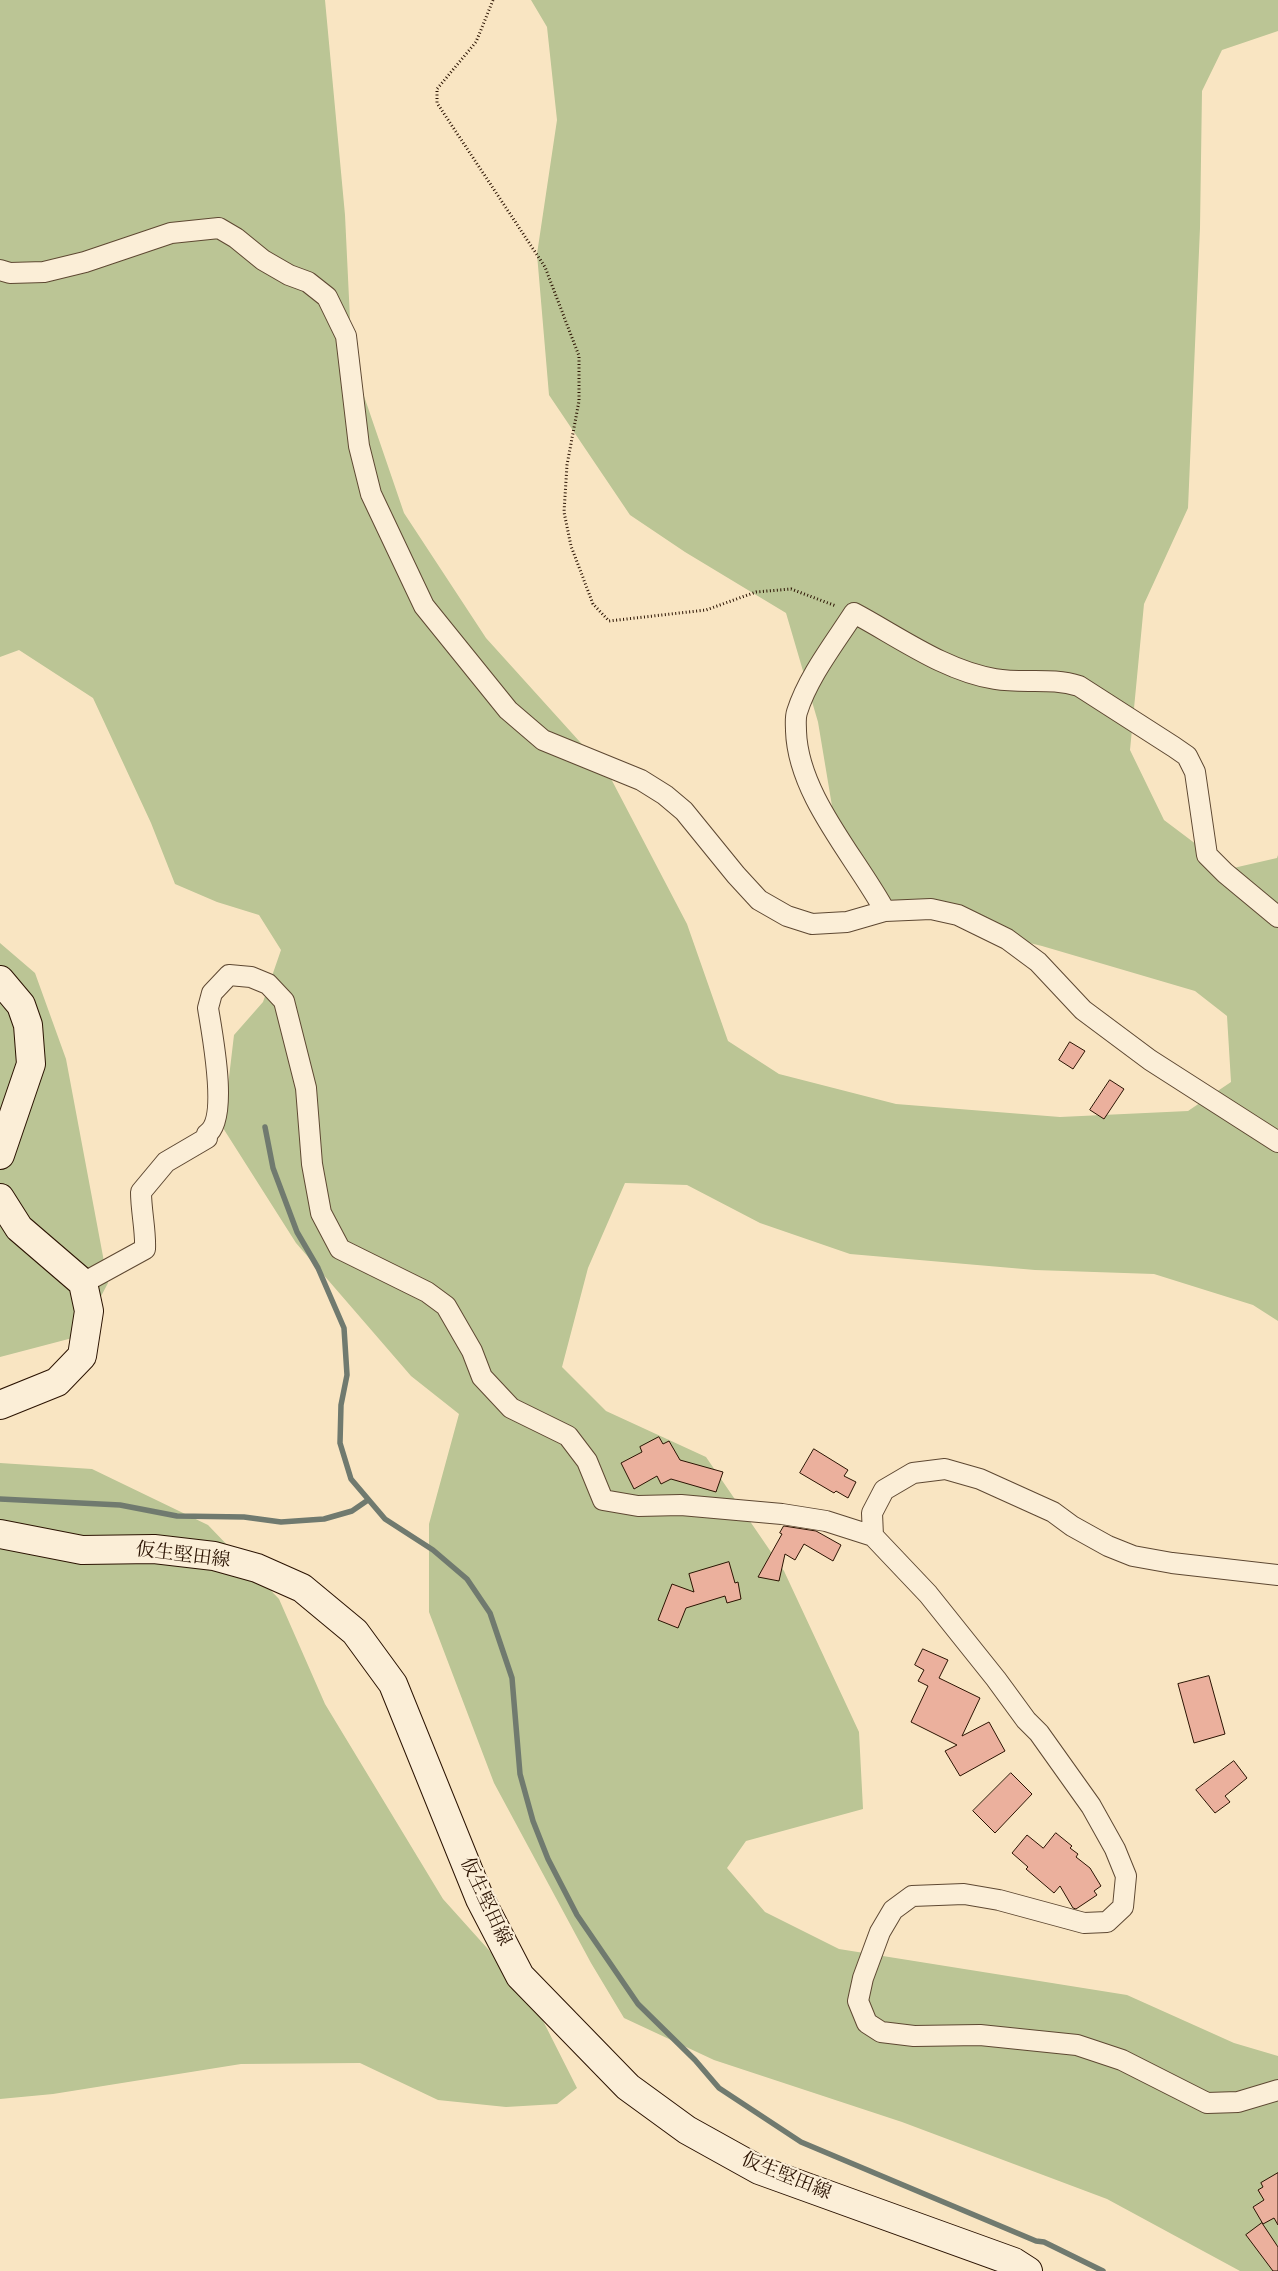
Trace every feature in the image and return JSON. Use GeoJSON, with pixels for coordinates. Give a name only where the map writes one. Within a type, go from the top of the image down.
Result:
{"type":"FeatureCollection","features":[{"type":"Feature","properties":{"kind":"main road"},"geometry":{"type":"LineString","coordinates":[[0,980],[21,1005],[28,1025],[31,1064],[0,1155]]}},
{"type":"Feature","properties":{"kind":"main road"},"geometry":{"type":"LineString","coordinates":[[0,1198],[19,1228],[83,1283],[89,1311],[82,1356],[57,1382],[0,1405]]}},
{"type":"Feature","properties":{"kind":"main road","name":"仮生堅田線"},"geometry":{"type":"LineString","coordinates":[[0,1534],[82,1550],[154,1550],[214,1556],[257,1568],[302,1588],[355,1632],[393,1684],[480,1899],[520,1976],[628,2087],[687,2130],[759,2170],[1014,2262],[1028,2271]]}},
{"type":"Feature","properties":{"kind":"street"},"geometry":{"type":"LineString","coordinates":[[0,270],[10,273],[44,272],[85,262],[171,233],[218,228],[236,238],[263,260],[289,275],[308,282],[327,297],[346,336],[359,446],[371,494],[424,606],[508,710],[543,740],[641,780],[665,795],[684,811],[759,900],[787,916],[812,924],[847,922],[885,911],[931,909],[958,916],[1007,939],[1038,962],[1083,1010],[1150,1060],[1278,1142]]}},
{"type":"Feature","properties":{"kind":"street"},"geometry":{"type":"LineString","coordinates":[[885,911],[868,879],[834,833],[819,805],[797,752],[796,714],[812,679],[854,613],[959,670],[997,680],[1062,680],[1079,686],[1187,756],[1195,772],[1207,855],[1225,874],[1278,916]]}},
{"type":"Feature","properties":{"kind":"street"},"geometry":{"type":"LineString","coordinates":[[83,1283],[145,1249],[141,1192],[166,1162],[207,1138],[207,1134],[212,1131],[219,1110],[208,1008],[212,993],[229,975],[251,977],[268,984],[284,1001],[306,1088],[312,1164],[321,1213],[340,1249],[427,1292],[446,1306],[472,1351],[482,1377],[511,1408],[551,1425],[568,1436],[587,1461],[603,1500],[638,1506],[681,1504],[782,1514],[826,1521],[874,1536],[928,1594],[1026,1720],[1039,1732],[1090,1806],[1115,1849],[1126,1876],[1123,1907],[1107,1922],[1084,1923],[999,1900],[964,1894],[912,1896],[893,1910],[880,1932],[863,1978],[858,2001],[867,2023],[881,2032],[914,2036],[980,2035],[1077,2045],[1122,2060],[1206,2102],[1238,2102],[1278,2090]]}},
{"type":"Feature","properties":{"kind":"street"},"geometry":{"type":"LineString","coordinates":[[874,1536],[872,1513],[884,1490],[913,1473],[946,1469],[980,1479],[1053,1512],[1072,1526],[1108,1546],[1133,1556],[1172,1564],[1278,1575]]}},
{"type":"Feature","properties":{"kind":"path"},"geometry":{"type":"LineString","coordinates":[[494,0],[476,42],[438,89],[437,103],[545,267],[580,356],[579,401],[567,465],[564,512],[571,546],[593,604],[609,621],[621,621],[706,610],[756,592],[791,589],[854,613]]}},
{"type":"Feature","properties":{"kind":"green space"},"geometry":{"type":"Polygon","coordinates":[[[0,0],[325,0],[345,215],[352,361],[404,513],[486,638],[608,773],[687,924],[728,1041],[779,1074],[896,1104],[1060,1117],[1188,1111],[1231,1082],[1227,1016],[1195,991],[1042,946],[890,909],[837,836],[818,722],[786,613],[685,552],[630,515],[549,395],[537,254],[557,120],[547,27],[531,0],[1278,0],[1278,31],[1222,50],[1202,91],[1200,228],[1188,508],[1144,604],[1130,750],[1164,820],[1229,869],[1277,858],[1278,855],[1278,1321],[1253,1305],[1154,1274],[1035,1270],[850,1254],[760,1223],[687,1185],[625,1183],[588,1268],[562,1367],[606,1411],[706,1457],[784,1571],[859,1732],[863,1809],[746,1841],[727,1868],[765,1912],[839,1949],[1127,1995],[1234,2043],[1278,2056],[1278,2271],[1240,2271],[1107,2199],[902,2122],[714,2060],[624,2018],[591,1963],[494,1783],[429,1612],[429,1524],[459,1414],[411,1376],[296,1243],[223,1128],[234,1035],[263,1002],[281,950],[259,915],[217,902],[175,884],[151,823],[93,698],[19,650],[0,657],[0,0]]]}},
{"type":"Feature","properties":{"kind":"green space"},"geometry":{"type":"Polygon","coordinates":[[[0,943],[35,973],[66,1059],[108,1283],[80,1336],[0,1357],[0,943]]]}},
{"type":"Feature","properties":{"kind":"green space"},"geometry":{"type":"Polygon","coordinates":[[[0,1463],[92,1469],[208,1525],[279,1599],[325,1704],[443,1899],[531,1997],[577,2088],[557,2104],[506,2107],[438,2100],[360,2063],[241,2064],[53,2094],[0,2099],[0,1463]]]}},
{"type":"Feature","properties":{"kind":"building"},"geometry":{"type":"Polygon","coordinates":[[[1070,1042],[1085,1051],[1073,1069],[1059,1060],[1070,1042]]]}},
{"type":"Feature","properties":{"kind":"building"},"geometry":{"type":"Polygon","coordinates":[[[1110,1080],[1124,1089],[1104,1119],[1090,1110],[1110,1080]]]}},
{"type":"Feature","properties":{"kind":"building"},"geometry":{"type":"Polygon","coordinates":[[[659,1437],[663,1444],[669,1441],[680,1460],[723,1472],[716,1492],[671,1479],[661,1484],[657,1476],[634,1489],[621,1463],[642,1452],[640,1447],[659,1437]]]}},
{"type":"Feature","properties":{"kind":"building"},"geometry":{"type":"Polygon","coordinates":[[[814,1449],[848,1470],[844,1476],[856,1482],[848,1498],[836,1491],[834,1493],[800,1473],[814,1449]]]}},
{"type":"Feature","properties":{"kind":"building"},"geometry":{"type":"Polygon","coordinates":[[[784,1526],[816,1531],[841,1545],[833,1561],[804,1544],[795,1560],[785,1554],[779,1581],[758,1577],[782,1534],[780,1533],[784,1526]]]}},
{"type":"Feature","properties":{"kind":"building"},"geometry":{"type":"Polygon","coordinates":[[[729,1562],[735,1583],[738,1582],[741,1599],[727,1603],[725,1596],[686,1608],[678,1628],[658,1620],[672,1584],[694,1592],[689,1574],[729,1562]]]}},
{"type":"Feature","properties":{"kind":"building"},"geometry":{"type":"Polygon","coordinates":[[[923,1649],[948,1660],[939,1678],[980,1698],[962,1736],[989,1722],[1005,1751],[960,1776],[945,1751],[957,1745],[911,1722],[928,1686],[918,1681],[924,1670],[915,1665],[923,1649]]]}},
{"type":"Feature","properties":{"kind":"building"},"geometry":{"type":"Polygon","coordinates":[[[1209,1676],[1225,1734],[1194,1743],[1178,1684],[1209,1676]]]}},
{"type":"Feature","properties":{"kind":"building"},"geometry":{"type":"Polygon","coordinates":[[[1234,1761],[1247,1778],[1225,1796],[1230,1802],[1215,1813],[1196,1790],[1234,1761]]]}},
{"type":"Feature","properties":{"kind":"building"},"geometry":{"type":"Polygon","coordinates":[[[1011,1773],[1032,1794],[995,1833],[973,1811],[1011,1773]]]}},
{"type":"Feature","properties":{"kind":"building"},"geometry":{"type":"Polygon","coordinates":[[[1056,1833],[1072,1846],[1070,1848],[1078,1854],[1076,1857],[1090,1868],[1101,1886],[1094,1891],[1097,1895],[1076,1909],[1073,1908],[1060,1886],[1054,1893],[1026,1869],[1028,1867],[1012,1853],[1027,1835],[1043,1848],[1056,1833]]]}},
{"type":"Feature","properties":{"kind":"building"},"geometry":{"type":"Polygon","coordinates":[[[1278,2173],[1278,2225],[1274,2218],[1263,2224],[1253,2207],[1264,2200],[1258,2190],[1263,2187],[1261,2183],[1278,2173]]]}},
{"type":"Feature","properties":{"kind":"building"},"geometry":{"type":"Polygon","coordinates":[[[1262,2223],[1278,2247],[1278,2271],[1273,2271],[1246,2235],[1262,2223]]]}},
{"type":"Feature","properties":{"kind":"waterway"},"geometry":{"type":"LineString","coordinates":[[265,1127],[273,1168],[297,1232],[318,1268],[344,1328],[347,1375],[341,1405],[340,1443],[351,1479],[385,1519],[433,1550],[467,1579],[490,1613],[512,1678],[520,1774],[533,1821],[548,1859],[577,1915],[638,2004],[695,2060],[719,2088],[801,2142],[1036,2241],[1044,2242],[1103,2271]]}},
{"type":"Feature","properties":{"kind":"waterway"},"geometry":{"type":"LineString","coordinates":[[0,1499],[120,1505],[177,1516],[244,1517],[281,1522],[324,1519],[352,1511],[368,1500]]}}]}
